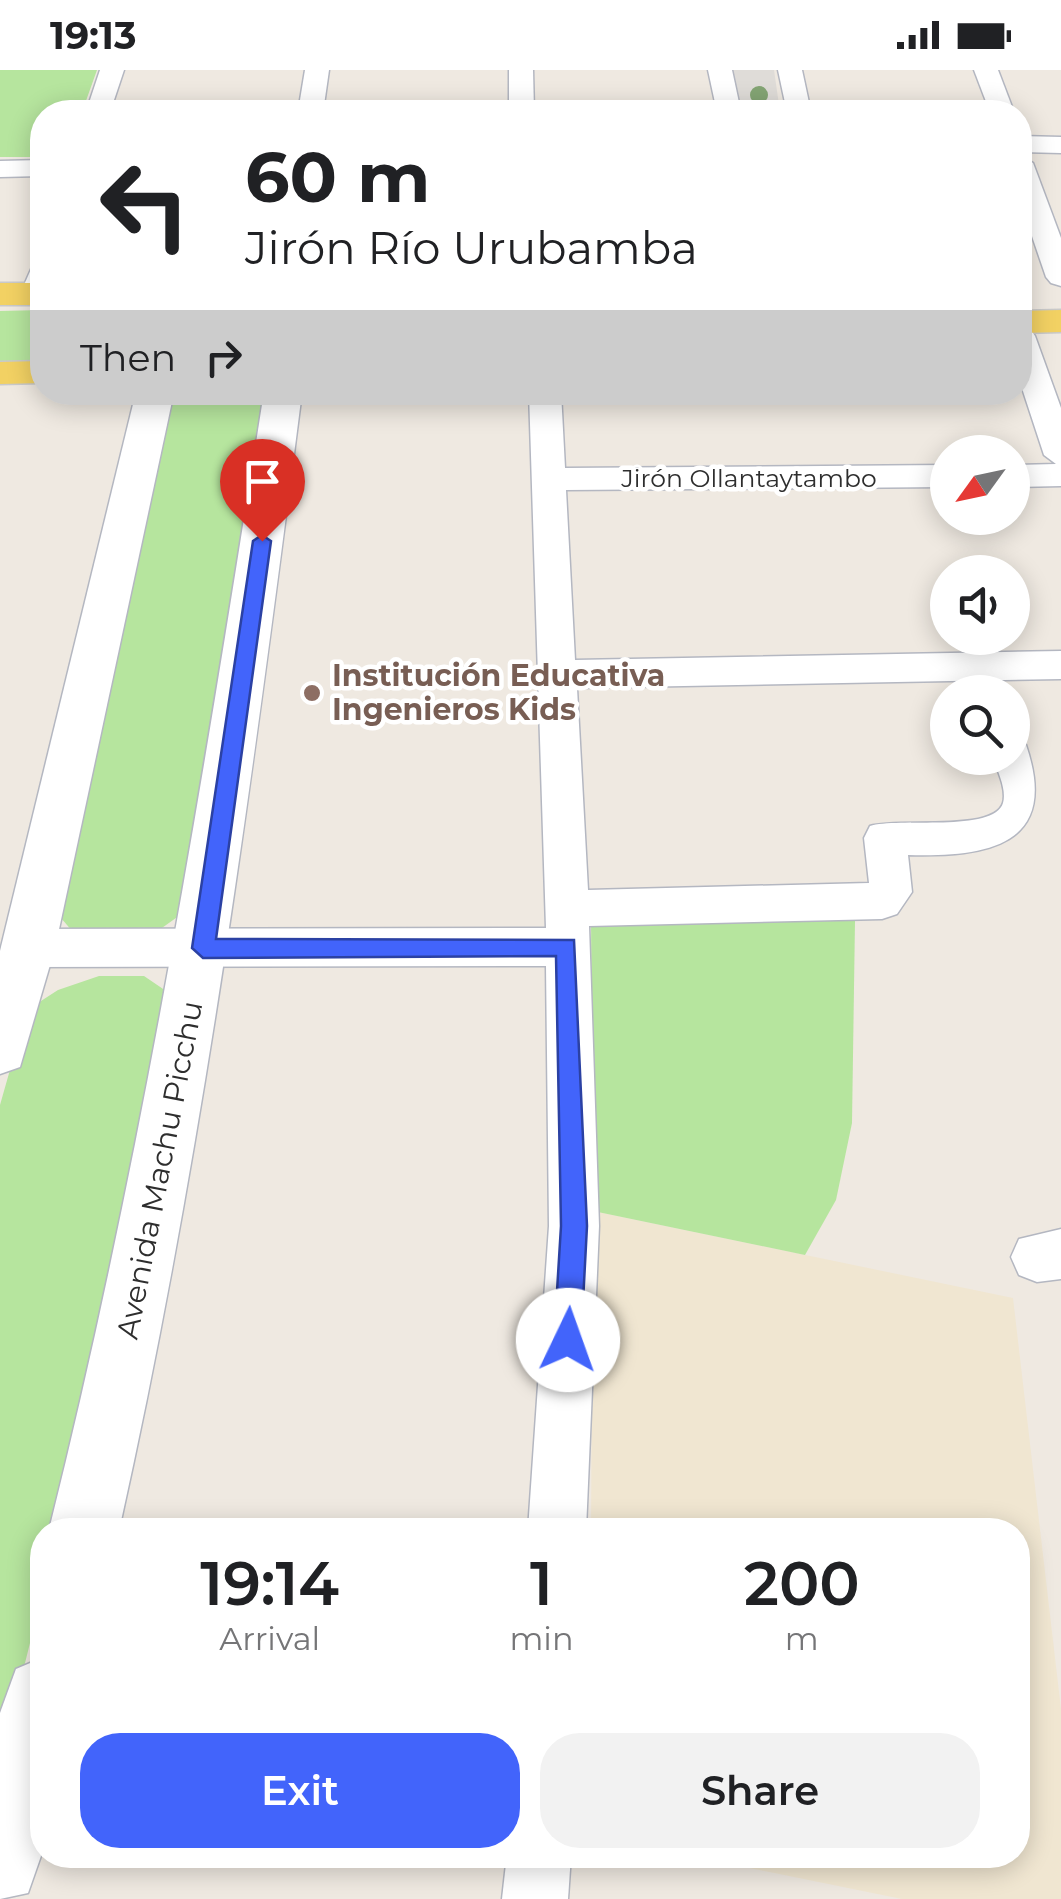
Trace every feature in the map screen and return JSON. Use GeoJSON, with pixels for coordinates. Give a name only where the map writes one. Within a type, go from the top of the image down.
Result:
{"type":"FeatureCollection","features":[{"type":"Feature","properties":{"kind":"main road"},"geometry":{"type":"LineString","coordinates":[[1032,322],[1061,321]]}},
{"type":"Feature","properties":{"kind":"main road"},"geometry":{"type":"LineString","coordinates":[[0,372],[30,372]]}},
{"type":"Feature","properties":{"kind":"street"},"geometry":{"type":"LineString","coordinates":[[102,100],[112,70]]}},
{"type":"Feature","properties":{"kind":"street"},"geometry":{"type":"LineString","coordinates":[[313,100],[317,70]]}},
{"type":"Feature","properties":{"kind":"street"},"geometry":{"type":"LineString","coordinates":[[520,70],[521,100]]}},
{"type":"Feature","properties":{"kind":"street"},"geometry":{"type":"LineString","coordinates":[[720,70],[726,100]]}},
{"type":"Feature","properties":{"kind":"street"},"geometry":{"type":"LineString","coordinates":[[790,70],[796,100]]}},
{"type":"Feature","properties":{"kind":"street"},"geometry":{"type":"LineString","coordinates":[[986,70],[997,100]]}},
{"type":"Feature","properties":{"kind":"street"},"geometry":{"type":"LineString","coordinates":[[1032,144],[1061,145]]}},
{"type":"Feature","properties":{"kind":"street"},"geometry":{"type":"LineString","coordinates":[[0,169],[30,168]]}},
{"type":"Feature","properties":{"kind":"street"},"geometry":{"type":"LineString","coordinates":[[1032,208],[1052,284]]}},
{"type":"Feature","properties":{"kind":"street"},"geometry":{"type":"LineString","coordinates":[[1032,371],[1061,455]]}},
{"type":"Feature","properties":{"kind":"street"},"geometry":{"type":"LineString","coordinates":[[0,1049],[28,948],[152,405]]}},
{"type":"Feature","properties":{"kind":"street","name":"Avenida Machu Picchu"},"geometry":{"type":"LineString","coordinates":[[87,1518],[163,1175],[203,948],[281,405]]}},
{"type":"Feature","properties":{"kind":"street"},"geometry":{"type":"LineString","coordinates":[[546,405],[567,928],[574,1226],[558,1518]]}},
{"type":"Feature","properties":{"kind":"street"},"geometry":{"type":"LineString","coordinates":[[1030,476],[1061,475]]}},
{"type":"Feature","properties":{"kind":"street","name":"Jirón Ollantaytambo"},"geometry":{"type":"LineString","coordinates":[[550,480],[930,476]]}},
{"type":"Feature","properties":{"kind":"street"},"geometry":{"type":"LineString","coordinates":[[1012,675],[1061,665]]}},
{"type":"Feature","properties":{"kind":"street"},"geometry":{"type":"LineString","coordinates":[[558,674],[930,678]]}},
{"type":"Feature","properties":{"kind":"street"},"geometry":{"type":"LineString","coordinates":[[28,948],[203,948],[567,928],[882,901],[891,892],[885,838],[985,836],[1002,832],[1017,819],[1024,801],[1017,775]]}},
{"type":"Feature","properties":{"kind":"street"},"geometry":{"type":"LineString","coordinates":[[0,1865],[30,1744]]}},
{"type":"Feature","properties":{"kind":"street"},"geometry":{"type":"LineString","coordinates":[[535,1899],[537,1868]]}},
{"type":"Feature","properties":{"kind":"shaded area"},"geometry":{"type":"Polygon","coordinates":[[[732,70],[774,70],[778,100],[738,100],[732,70]]]}},
{"type":"Feature","properties":{"kind":"shaded area"},"geometry":{"type":"Polygon","coordinates":[[[593,1211],[1013,1298],[1061,1709],[1061,1899],[902,1899],[750,1868],[1030,1868],[1030,1518],[591,1518],[593,1211]]]}},
{"type":"Feature","properties":{"kind":"green space"},"geometry":{"type":"Polygon","coordinates":[[[0,70],[97,70],[86,100],[30,100],[30,157],[0,157],[0,70]]]}},
{"type":"Feature","properties":{"kind":"green space"},"geometry":{"type":"Polygon","coordinates":[[[30,310],[30,366],[0,366],[0,311],[30,310]]]}},
{"type":"Feature","properties":{"kind":"green space"},"geometry":{"type":"Polygon","coordinates":[[[164,405],[263,405],[190,908],[152,935],[73,932],[61,918],[164,405]]]}},
{"type":"Feature","properties":{"kind":"green space"},"geometry":{"type":"Polygon","coordinates":[[[591,918],[855,921],[852,1123],[836,1200],[805,1255],[593,1211],[591,918]]]}},
{"type":"Feature","properties":{"kind":"green space"},"geometry":{"type":"Polygon","coordinates":[[[99,976],[144,976],[169,993],[61,1518],[30,1518],[30,1643],[0,1763],[0,1105],[27,1010],[58,990],[99,976]]]}},
{"type":"Feature","properties":{"kind":"place","name":"Institución Educativa Ingenieros Kids"},"geometry":{"type":"Point","coordinates":[312,693]}},
{"type":"Feature","properties":{"kind":"route"},"geometry":{"type":"LineString","coordinates":[[262,541],[203,948],[566,947],[574,1226],[568,1340]]}}]}
